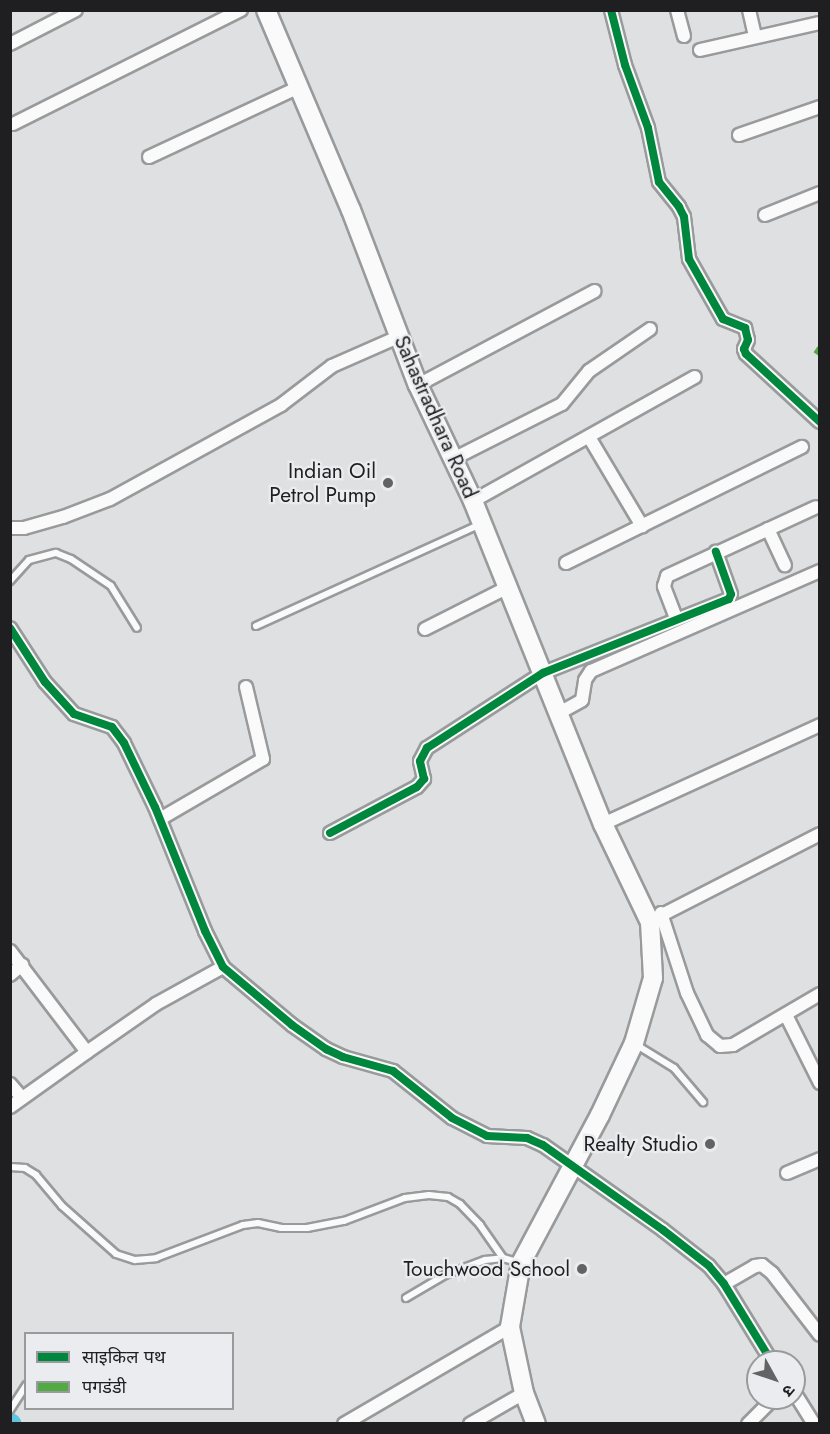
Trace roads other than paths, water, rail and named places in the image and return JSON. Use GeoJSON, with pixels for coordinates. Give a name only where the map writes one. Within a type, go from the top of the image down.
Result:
{"type":"FeatureCollection","features":[{"type":"Feature","properties":{"kind":"main road","name":"Sahastradhara Road"},"geometry":{"type":"LineString","coordinates":[[266,10],[351,210],[418,385],[473,501],[603,824],[656,918],[653,978],[634,1043],[600,1115],[521,1263],[510,1327],[525,1393],[536,1424]]}},
{"type":"Feature","properties":{"kind":"street"},"geometry":{"type":"LineString","coordinates":[[10,44],[76,10]]}},
{"type":"Feature","properties":{"kind":"street"},"geometry":{"type":"LineString","coordinates":[[13,124],[241,10]]}},
{"type":"Feature","properties":{"kind":"street"},"geometry":{"type":"LineString","coordinates":[[611,10],[625,65],[648,128],[659,182],[684,217],[689,260],[723,319],[745,328],[748,340],[744,349],[751,360],[819,422]]}},
{"type":"Feature","properties":{"kind":"street"},"geometry":{"type":"LineString","coordinates":[[677,10],[684,36]]}},
{"type":"Feature","properties":{"kind":"street"},"geometry":{"type":"LineString","coordinates":[[749,10],[755,36]]}},
{"type":"Feature","properties":{"kind":"street"},"geometry":{"type":"LineString","coordinates":[[700,50],[819,23]]}},
{"type":"Feature","properties":{"kind":"street"},"geometry":{"type":"LineString","coordinates":[[149,158],[299,87]]}},
{"type":"Feature","properties":{"kind":"street"},"geometry":{"type":"LineString","coordinates":[[739,135],[819,107]]}},
{"type":"Feature","properties":{"kind":"street"},"geometry":{"type":"LineString","coordinates":[[765,215],[819,193]]}},
{"type":"Feature","properties":{"kind":"street"},"geometry":{"type":"LineString","coordinates":[[418,385],[595,291]]}},
{"type":"Feature","properties":{"kind":"street"},"geometry":{"type":"LineString","coordinates":[[453,459],[562,404],[595,366],[650,329]]}},
{"type":"Feature","properties":{"kind":"street"},"geometry":{"type":"LineString","coordinates":[[10,528],[24,528],[63,517],[110,499],[264,416],[332,366],[400,336]]}},
{"type":"Feature","properties":{"kind":"street"},"geometry":{"type":"LineString","coordinates":[[473,501],[695,376]]}},
{"type":"Feature","properties":{"kind":"street"},"geometry":{"type":"LineString","coordinates":[[589,437],[642,526]]}},
{"type":"Feature","properties":{"kind":"street"},"geometry":{"type":"LineString","coordinates":[[566,563],[802,447]]}},
{"type":"Feature","properties":{"kind":"street"},"geometry":{"type":"LineString","coordinates":[[676,618],[663,586],[664,579],[671,573],[816,507]]}},
{"type":"Feature","properties":{"kind":"street"},"geometry":{"type":"LineString","coordinates":[[768,529],[784,565]]}},
{"type":"Feature","properties":{"kind":"street"},"geometry":{"type":"LineString","coordinates":[[330,833],[417,787],[424,779],[420,761],[427,748],[543,673],[676,618],[727,600],[731,596],[716,552]]}},
{"type":"Feature","properties":{"kind":"street"},"geometry":{"type":"LineString","coordinates":[[559,713],[580,702],[585,696],[585,680],[591,671],[819,571]]}},
{"type":"Feature","properties":{"kind":"street"},"geometry":{"type":"LineString","coordinates":[[425,629],[508,587]]}},
{"type":"Feature","properties":{"kind":"street"},"geometry":{"type":"LineString","coordinates":[[10,628],[45,682],[74,714],[112,727],[124,743],[160,819],[205,931],[223,967],[292,1025],[326,1049],[343,1057],[393,1071],[452,1118],[487,1136],[528,1138],[573,1165],[689,1248],[724,1284],[765,1350]]}},
{"type":"Feature","properties":{"kind":"street"},"geometry":{"type":"LineString","coordinates":[[160,819],[263,759],[246,687]]}},
{"type":"Feature","properties":{"kind":"street"},"geometry":{"type":"LineString","coordinates":[[603,824],[819,725]]}},
{"type":"Feature","properties":{"kind":"street"},"geometry":{"type":"LineString","coordinates":[[819,834],[656,918],[687,993],[713,1041],[724,1047],[733,1045],[819,994]]}},
{"type":"Feature","properties":{"kind":"street"},"geometry":{"type":"LineString","coordinates":[[10,951],[87,1052]]}},
{"type":"Feature","properties":{"kind":"street"},"geometry":{"type":"LineString","coordinates":[[10,975],[22,965]]}},
{"type":"Feature","properties":{"kind":"street"},"geometry":{"type":"LineString","coordinates":[[10,1107],[156,1004],[223,967]]}},
{"type":"Feature","properties":{"kind":"street"},"geometry":{"type":"LineString","coordinates":[[786,1015],[819,1083]]}},
{"type":"Feature","properties":{"kind":"street"},"geometry":{"type":"LineString","coordinates":[[10,1084],[22,1098]]}},
{"type":"Feature","properties":{"kind":"street"},"geometry":{"type":"LineString","coordinates":[[787,1173],[819,1159]]}},
{"type":"Feature","properties":{"kind":"street"},"geometry":{"type":"LineString","coordinates":[[724,1284],[755,1266],[762,1265],[772,1272],[819,1335]]}},
{"type":"Feature","properties":{"kind":"street"},"geometry":{"type":"LineString","coordinates":[[344,1424],[510,1327]]}},
{"type":"Feature","properties":{"kind":"street"},"geometry":{"type":"LineString","coordinates":[[470,1424],[525,1393]]}},
{"type":"Feature","properties":{"kind":"street"},"geometry":{"type":"LineString","coordinates":[[748,1424],[762,1410]]}},
{"type":"Feature","properties":{"kind":"street"},"geometry":{"type":"LineString","coordinates":[[805,1410],[814,1424]]}},
{"type":"Feature","properties":{"kind":"lane"},"geometry":{"type":"LineString","coordinates":[[256,626],[482,523]]}},
{"type":"Feature","properties":{"kind":"lane"},"geometry":{"type":"LineString","coordinates":[[10,581],[29,560],[56,553],[71,559],[111,586],[137,628]]}},
{"type":"Feature","properties":{"kind":"lane"},"geometry":{"type":"LineString","coordinates":[[634,1043],[674,1068],[703,1102]]}},
{"type":"Feature","properties":{"kind":"lane"},"geometry":{"type":"LineString","coordinates":[[10,1167],[25,1168],[36,1175],[62,1206],[116,1254],[135,1260],[156,1258],[243,1225],[258,1223],[281,1228],[307,1228],[344,1221],[405,1198],[429,1195],[448,1197],[460,1204],[480,1225],[502,1258]]}},
{"type":"Feature","properties":{"kind":"lane"},"geometry":{"type":"LineString","coordinates":[[406,1298],[445,1275],[485,1260],[502,1258],[521,1263]]}},
{"type":"Feature","properties":{"kind":"lane"},"geometry":{"type":"LineString","coordinates":[[10,1410],[24,1389]]}},
{"type":"Feature","properties":{"kind":"place","name":"Indian Oil Petrol Pump"},"geometry":{"type":"Point","coordinates":[388,483]}},
{"type":"Feature","properties":{"kind":"place","name":"Realty Studio"},"geometry":{"type":"Point","coordinates":[710,1144]}},
{"type":"Feature","properties":{"kind":"place","name":"Touchwood School"},"geometry":{"type":"Point","coordinates":[582,1269]}}]}
